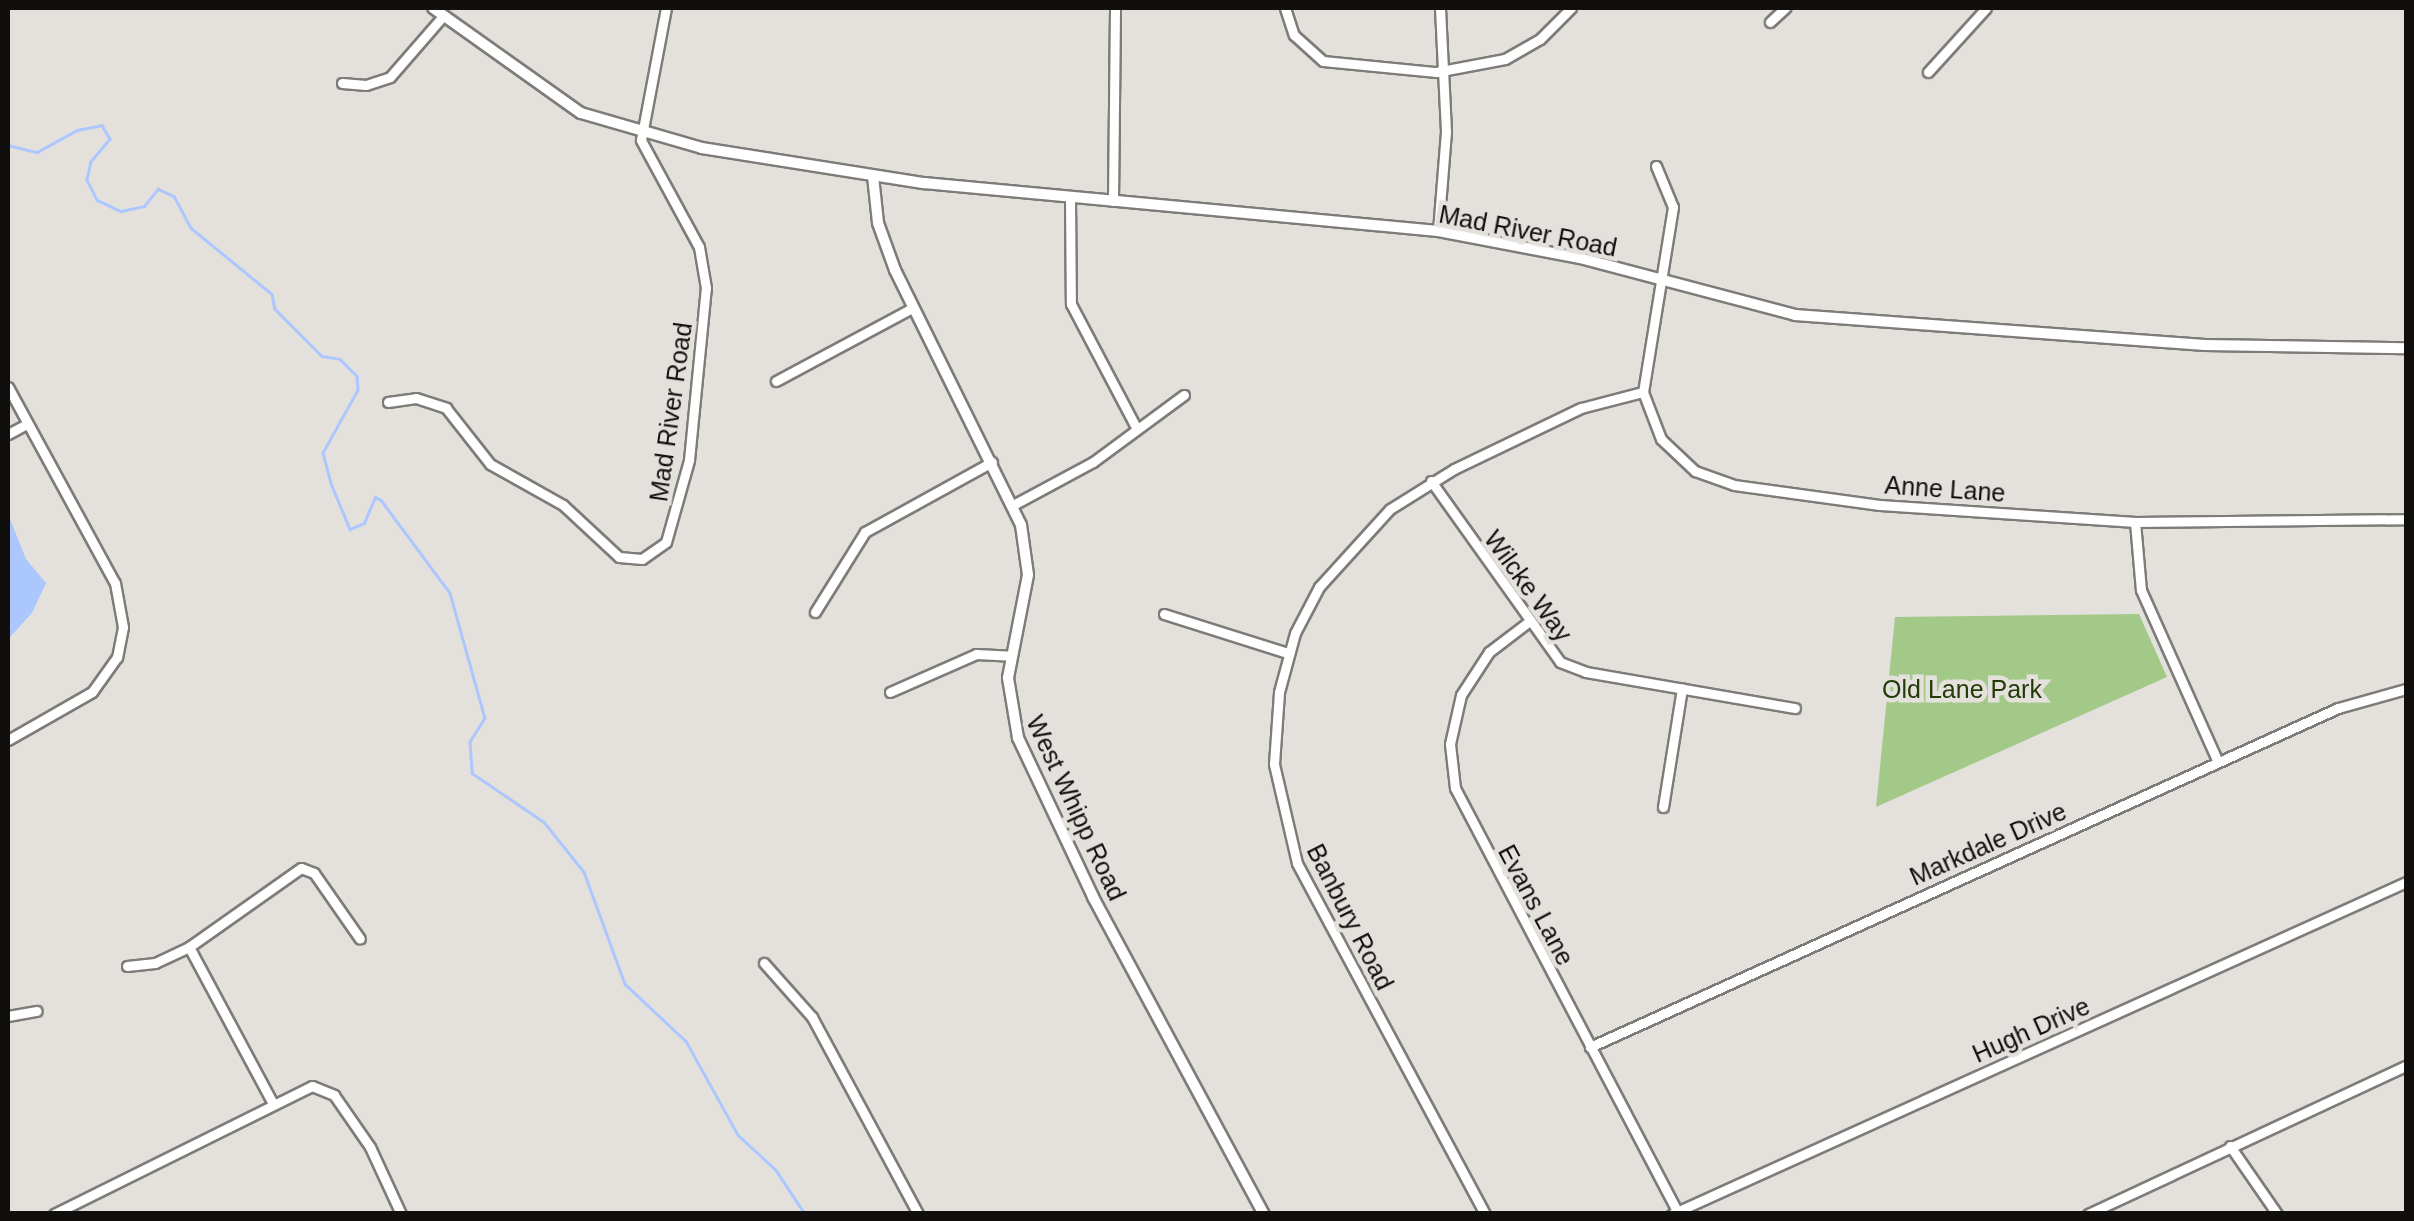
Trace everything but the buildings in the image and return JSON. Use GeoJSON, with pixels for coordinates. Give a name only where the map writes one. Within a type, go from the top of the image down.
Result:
{"type":"FeatureCollection","features":[{"type":"Feature","properties":{"kind":"street"},"geometry":{"type":"LineString","coordinates":[[641,135],[666,8]]}},
{"type":"Feature","properties":{"kind":"street"},"geometry":{"type":"LineString","coordinates":[[1113,201],[1115,8]]}},
{"type":"Feature","properties":{"kind":"street"},"geometry":{"type":"LineString","coordinates":[[1285,8],[1294,35],[1323,61],[1444,72],[1516,54],[1571,8]]}},
{"type":"Feature","properties":{"kind":"street"},"geometry":{"type":"LineString","coordinates":[[1438,232],[1444,72],[1440,8]]}},
{"type":"Feature","properties":{"kind":"street"},"geometry":{"type":"LineString","coordinates":[[1770,22],[1785,8]]}},
{"type":"Feature","properties":{"kind":"street"},"geometry":{"type":"LineString","coordinates":[[1928,72],[1986,8]]}},
{"type":"Feature","properties":{"kind":"street"},"geometry":{"type":"LineString","coordinates":[[342,83],[366,85],[390,77],[438,12]]}},
{"type":"Feature","properties":{"kind":"street","name":"Mad River Road"},"geometry":{"type":"LineString","coordinates":[[438,12],[563,104],[641,135],[873,176],[1070,199],[1438,232],[1659,280],[1752,306],[1834,319],[2205,345],[2406,348]]}},
{"type":"Feature","properties":{"kind":"street","name":"Mad River Road"},"geometry":{"type":"LineString","coordinates":[[388,402],[426,399],[446,408],[490,464],[564,505],[619,557],[642,560],[659,550],[683,497],[706,288],[699,247],[641,135]]}},
{"type":"Feature","properties":{"kind":"street"},"geometry":{"type":"LineString","coordinates":[[1643,392],[1672,207],[1656,166]]}},
{"type":"Feature","properties":{"kind":"street","name":"West Whipp Road"},"geometry":{"type":"LineString","coordinates":[[873,176],[878,224],[912,308],[1013,504],[1028,575],[1011,656],[1010,712],[1034,778],[1264,1214]]}},
{"type":"Feature","properties":{"kind":"street"},"geometry":{"type":"LineString","coordinates":[[1070,199],[1070,304],[1138,429]]}},
{"type":"Feature","properties":{"kind":"street"},"geometry":{"type":"LineString","coordinates":[[776,381],[912,308]]}},
{"type":"Feature","properties":{"kind":"street"},"geometry":{"type":"LineString","coordinates":[[8,387],[115,583],[123,627],[110,671],[92,692],[8,740]]}},
{"type":"Feature","properties":{"kind":"street","name":"Banbury Road"},"geometry":{"type":"LineString","coordinates":[[1486,1214],[1297,862],[1274,764],[1288,653],[1319,587],[1350,545],[1432,481],[1581,408],[1643,392]]}},
{"type":"Feature","properties":{"kind":"street","name":"Anne Lane"},"geometry":{"type":"LineString","coordinates":[[1643,392],[1654,426],[1676,456],[1734,484],[1880,505],[2135,522],[2406,519]]}},
{"type":"Feature","properties":{"kind":"street"},"geometry":{"type":"LineString","coordinates":[[1013,504],[1138,429],[1184,395]]}},
{"type":"Feature","properties":{"kind":"street"},"geometry":{"type":"LineString","coordinates":[[8,434],[27,424]]}},
{"type":"Feature","properties":{"kind":"street"},"geometry":{"type":"LineString","coordinates":[[815,612],[865,532],[992,462]]}},
{"type":"Feature","properties":{"kind":"street","name":"Wilcke Way"},"geometry":{"type":"LineString","coordinates":[[1432,481],[1526,623],[1550,654],[1570,668],[1795,708]]}},
{"type":"Feature","properties":{"kind":"street"},"geometry":{"type":"LineString","coordinates":[[2135,522],[2140,590],[2218,762]]}},
{"type":"Feature","properties":{"kind":"street"},"geometry":{"type":"LineString","coordinates":[[1164,614],[1288,653]]}},
{"type":"Feature","properties":{"kind":"street","name":"Evans Lane"},"geometry":{"type":"LineString","coordinates":[[1526,623],[1489,652],[1461,695],[1451,765],[1462,808],[1675,1212]]}},
{"type":"Feature","properties":{"kind":"street"},"geometry":{"type":"LineString","coordinates":[[890,692],[976,654],[1011,656]]}},
{"type":"Feature","properties":{"kind":"street","name":"Markdale Drive"},"geometry":{"type":"LineString","coordinates":[[1590,1047],[2338,708],[2406,688]]}},
{"type":"Feature","properties":{"kind":"street"},"geometry":{"type":"LineString","coordinates":[[1663,807],[1682,690]]}},
{"type":"Feature","properties":{"kind":"street"},"geometry":{"type":"LineString","coordinates":[[127,966],[155,963],[189,946],[300,868],[314,873],[360,939]]}},
{"type":"Feature","properties":{"kind":"street","name":"Hugh Drive"},"geometry":{"type":"LineString","coordinates":[[1675,1212],[2406,882]]}},
{"type":"Feature","properties":{"kind":"street"},"geometry":{"type":"LineString","coordinates":[[189,946],[272,1102]]}},
{"type":"Feature","properties":{"kind":"street"},"geometry":{"type":"LineString","coordinates":[[764,962],[812,1017],[918,1214]]}},
{"type":"Feature","properties":{"kind":"street"},"geometry":{"type":"LineString","coordinates":[[8,1016],[38,1011]]}},
{"type":"Feature","properties":{"kind":"street"},"geometry":{"type":"LineString","coordinates":[[2088,1214],[2406,1066]]}},
{"type":"Feature","properties":{"kind":"street"},"geometry":{"type":"LineString","coordinates":[[54,1214],[272,1102],[312,1086],[334,1095],[370,1147],[401,1214]]}},
{"type":"Feature","properties":{"kind":"street"},"geometry":{"type":"LineString","coordinates":[[2230,1146],[2277,1214]]}},
{"type":"Feature","properties":{"kind":"street"},"geometry":{"type":"LineString","coordinates":[[82,1200],[90,1214]]}},
{"type":"Feature","properties":{"kind":"green space","name":"Old Lane Park"},"geometry":{"type":"Polygon","coordinates":[[[2139,614],[2167,677],[1876,807],[1895,617],[2139,614]]]}},
{"type":"Feature","properties":{"kind":"water"},"geometry":{"type":"Polygon","coordinates":[[[8,514],[26,559],[46,583],[32,613],[10,637],[8,656],[8,514]]]}},
{"type":"Feature","properties":{"kind":"waterway"},"geometry":{"type":"LineString","coordinates":[[8,145],[37,152],[77,130],[102,125],[110,139],[91,162],[87,180],[97,200],[121,211],[144,206],[158,189],[174,196],[191,228],[272,294],[275,309],[322,356],[340,359],[357,376],[358,390],[323,453],[332,486],[350,529],[364,523],[375,497],[381,500],[450,593],[485,718],[470,742],[472,773],[544,822],[584,872],[625,984],[686,1041],[738,1135],[776,1170],[805,1214]]}}]}
